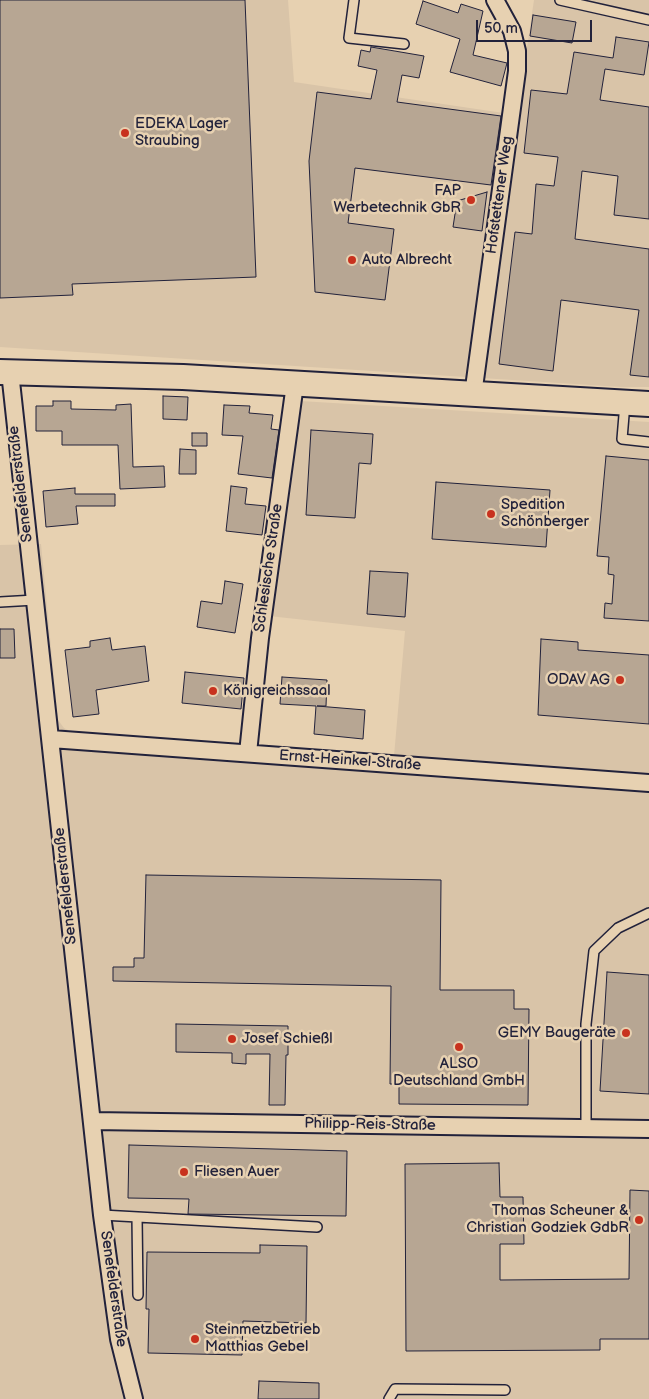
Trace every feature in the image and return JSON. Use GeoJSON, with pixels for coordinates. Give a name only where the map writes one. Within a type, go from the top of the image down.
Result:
{"type":"FeatureCollection","features":[{"type":"Feature","properties":{"kind":"street","name":"Hofstettener Weg"},"geometry":{"type":"LineString","coordinates":[[473,395],[517,71],[517,51],[512,31],[495,0]]}},
{"type":"Feature","properties":{"kind":"street"},"geometry":{"type":"LineString","coordinates":[[5,372],[183,377],[649,404]]}},
{"type":"Feature","properties":{"kind":"street","name":"Senefelderstraße"},"geometry":{"type":"LineString","coordinates":[[5,372],[51,739],[102,1215],[119,1339],[134,1399]]}},
{"type":"Feature","properties":{"kind":"street","name":"Schlesische Straße"},"geometry":{"type":"LineString","coordinates":[[248,754],[260,638],[295,384]]}},
{"type":"Feature","properties":{"kind":"street","name":"Ernst-Heinkel-Straße"},"geometry":{"type":"LineString","coordinates":[[51,739],[649,783]]}},
{"type":"Feature","properties":{"kind":"street","name":"Philipp-Reis-Straße"},"geometry":{"type":"LineString","coordinates":[[92,1121],[649,1129]]}},
{"type":"Feature","properties":{"kind":"lane"},"geometry":{"type":"LineString","coordinates":[[354,0],[349,38],[404,44]]}},
{"type":"Feature","properties":{"kind":"lane"},"geometry":{"type":"LineString","coordinates":[[560,0],[649,20]]}},
{"type":"Feature","properties":{"kind":"lane"},"geometry":{"type":"LineString","coordinates":[[625,403],[622,439],[649,442]]}},
{"type":"Feature","properties":{"kind":"lane"},"geometry":{"type":"LineString","coordinates":[[0,602],[35,600]]}},
{"type":"Feature","properties":{"kind":"lane"},"geometry":{"type":"LineString","coordinates":[[586,1128],[586,1024],[594,951],[618,928],[649,913]]}},
{"type":"Feature","properties":{"kind":"lane"},"geometry":{"type":"LineString","coordinates":[[102,1215],[317,1227]]}},
{"type":"Feature","properties":{"kind":"lane"},"geometry":{"type":"LineString","coordinates":[[137,1217],[138,1295]]}},
{"type":"Feature","properties":{"kind":"lane"},"geometry":{"type":"LineString","coordinates":[[389,1399],[395,1389],[506,1390]]}},
{"type":"Feature","properties":{"kind":"shaded area"},"geometry":{"type":"Polygon","coordinates":[[[0,0],[288,0],[294,82],[517,115],[534,0],[649,0],[649,387],[621,387],[0,347],[0,0]]]}},
{"type":"Feature","properties":{"kind":"shaded area"},"geometry":{"type":"Polygon","coordinates":[[[300,401],[649,422],[649,1399],[0,1399],[0,545],[41,544],[58,720],[64,728],[72,732],[394,756],[405,631],[269,616],[300,401]]]}},
{"type":"Feature","properties":{"kind":"building","name":"EDEKA Lager Straubing"},"geometry":{"type":"Polygon","coordinates":[[[0,0],[245,0],[256,277],[72,284],[73,295],[0,298],[0,0]]]}},
{"type":"Feature","properties":{"kind":"building"},"geometry":{"type":"Polygon","coordinates":[[[423,1],[458,13],[461,4],[483,11],[473,55],[507,63],[501,86],[450,72],[460,39],[416,24],[423,1]]]}},
{"type":"Feature","properties":{"kind":"building"},"geometry":{"type":"Polygon","coordinates":[[[533,15],[576,22],[572,43],[530,36],[533,15]]]}},
{"type":"Feature","properties":{"kind":"building"},"geometry":{"type":"Polygon","coordinates":[[[616,37],[649,42],[644,75],[605,69],[600,100],[649,107],[649,219],[614,215],[618,176],[582,171],[575,239],[649,249],[649,377],[630,375],[639,310],[561,300],[553,371],[499,364],[515,232],[532,234],[536,184],[554,186],[558,157],[524,153],[531,90],[567,94],[574,52],[613,58],[616,37]]]}},
{"type":"Feature","properties":{"kind":"building"},"geometry":{"type":"Polygon","coordinates":[[[371,47],[424,56],[419,78],[402,75],[397,102],[501,116],[491,185],[355,168],[348,223],[394,229],[385,300],[315,292],[309,161],[317,92],[371,99],[377,70],[358,66],[361,50],[370,52],[371,47]]]}},
{"type":"Feature","properties":{"kind":"building","name":"FAP Werbetechnik GbR"},"geometry":{"type":"Polygon","coordinates":[[[487,192],[482,231],[453,227],[457,201],[487,192]]]}},
{"type":"Feature","properties":{"kind":"building"},"geometry":{"type":"Polygon","coordinates":[[[163,396],[188,397],[187,420],[163,419],[163,396]]]}},
{"type":"Feature","properties":{"kind":"building"},"geometry":{"type":"Polygon","coordinates":[[[53,401],[71,401],[71,409],[116,410],[116,405],[131,404],[133,467],[164,466],[165,487],[120,489],[118,445],[62,445],[62,431],[36,431],[36,406],[53,406],[53,401]]]}},
{"type":"Feature","properties":{"kind":"building"},"geometry":{"type":"Polygon","coordinates":[[[224,405],[250,406],[249,413],[273,415],[271,429],[279,430],[272,478],[238,474],[243,436],[222,435],[224,405]]]}},
{"type":"Feature","properties":{"kind":"building"},"geometry":{"type":"Polygon","coordinates":[[[311,430],[373,434],[371,464],[359,463],[355,518],[306,515],[311,430]]]}},
{"type":"Feature","properties":{"kind":"building"},"geometry":{"type":"Polygon","coordinates":[[[192,433],[207,433],[207,446],[192,446],[192,433]]]}},
{"type":"Feature","properties":{"kind":"building"},"geometry":{"type":"Polygon","coordinates":[[[180,449],[196,450],[196,474],[179,474],[180,449]]]}},
{"type":"Feature","properties":{"kind":"building"},"geometry":{"type":"Polygon","coordinates":[[[606,456],[649,460],[649,621],[604,618],[605,603],[612,604],[614,575],[608,574],[609,557],[597,556],[606,456]]]}},
{"type":"Feature","properties":{"kind":"building","name":"Spedition Schönberger"},"geometry":{"type":"Polygon","coordinates":[[[436,482],[550,490],[546,547],[432,539],[436,482]]]}},
{"type":"Feature","properties":{"kind":"building"},"geometry":{"type":"Polygon","coordinates":[[[231,486],[247,488],[245,504],[266,506],[262,535],[226,531],[231,486]]]}},
{"type":"Feature","properties":{"kind":"building"},"geometry":{"type":"Polygon","coordinates":[[[75,488],[75,494],[115,494],[115,506],[76,506],[78,524],[46,527],[43,491],[75,488]]]}},
{"type":"Feature","properties":{"kind":"building"},"geometry":{"type":"Polygon","coordinates":[[[370,571],[408,573],[405,617],[367,614],[370,571]]]}},
{"type":"Feature","properties":{"kind":"building"},"geometry":{"type":"Polygon","coordinates":[[[225,581],[243,584],[235,633],[197,627],[201,601],[222,604],[225,581]]]}},
{"type":"Feature","properties":{"kind":"building"},"geometry":{"type":"Polygon","coordinates":[[[0,629],[14,629],[15,658],[0,658],[0,629]]]}},
{"type":"Feature","properties":{"kind":"building"},"geometry":{"type":"Polygon","coordinates":[[[110,638],[112,650],[145,646],[149,681],[96,690],[99,714],[73,717],[65,650],[90,647],[90,641],[110,638]]]}},
{"type":"Feature","properties":{"kind":"building","name":"ODAV AG"},"geometry":{"type":"Polygon","coordinates":[[[541,639],[578,642],[578,650],[649,655],[649,724],[538,715],[541,639]]]}},
{"type":"Feature","properties":{"kind":"building","name":"Königreichssaal"},"geometry":{"type":"Polygon","coordinates":[[[185,672],[244,678],[241,709],[182,703],[185,672]]]}},
{"type":"Feature","properties":{"kind":"building"},"geometry":{"type":"Polygon","coordinates":[[[282,677],[327,680],[326,706],[317,706],[365,710],[363,739],[314,734],[316,706],[280,704],[282,677]]]}},
{"type":"Feature","properties":{"kind":"building"},"geometry":{"type":"Polygon","coordinates":[[[146,875],[441,880],[440,990],[514,990],[514,1009],[529,1009],[528,1105],[399,1104],[399,1084],[390,1084],[391,986],[113,981],[113,967],[134,967],[134,958],[144,958],[146,875]]]}},
{"type":"Feature","properties":{"kind":"building","name":"GEMY Baugeräte"},"geometry":{"type":"Polygon","coordinates":[[[607,972],[649,975],[649,1094],[600,1091],[607,972]]]}},
{"type":"Feature","properties":{"kind":"building","name":"Josef Schießl"},"geometry":{"type":"Polygon","coordinates":[[[176,1024],[288,1026],[285,1105],[269,1105],[270,1054],[246,1054],[246,1064],[232,1063],[232,1053],[176,1052],[176,1024]]]}},
{"type":"Feature","properties":{"kind":"building"},"geometry":{"type":"Polygon","coordinates":[[[129,1145],[347,1151],[346,1216],[188,1214],[189,1199],[128,1198],[129,1145]]]}},
{"type":"Feature","properties":{"kind":"building"},"geometry":{"type":"Polygon","coordinates":[[[499,1163],[500,1197],[523,1197],[524,1244],[500,1244],[500,1280],[629,1279],[630,1190],[649,1191],[649,1339],[600,1339],[600,1350],[406,1351],[405,1164],[499,1163]]]}},
{"type":"Feature","properties":{"kind":"building"},"geometry":{"type":"Polygon","coordinates":[[[260,1245],[307,1246],[306,1323],[243,1321],[242,1355],[148,1353],[149,1309],[146,1309],[147,1252],[260,1253],[260,1245]]]}},
{"type":"Feature","properties":{"kind":"building"},"geometry":{"type":"Polygon","coordinates":[[[259,1381],[319,1383],[319,1399],[258,1399],[259,1381]]]}},
{"type":"Feature","properties":{"kind":"place","name":"EDEKA Lager Straubing"},"geometry":{"type":"Point","coordinates":[125,133]}},
{"type":"Feature","properties":{"kind":"place","name":"FAP Werbetechnik GbR"},"geometry":{"type":"Point","coordinates":[471,200]}},
{"type":"Feature","properties":{"kind":"place","name":"Auto Albrecht"},"geometry":{"type":"Point","coordinates":[352,260]}},
{"type":"Feature","properties":{"kind":"place","name":"Spedition Schönberger"},"geometry":{"type":"Point","coordinates":[491,514]}},
{"type":"Feature","properties":{"kind":"place","name":"ODAV AG"},"geometry":{"type":"Point","coordinates":[620,680]}},
{"type":"Feature","properties":{"kind":"place","name":"Königreichssaal"},"geometry":{"type":"Point","coordinates":[213,691]}},
{"type":"Feature","properties":{"kind":"place","name":"GEMY Baugeräte"},"geometry":{"type":"Point","coordinates":[626,1033]}},
{"type":"Feature","properties":{"kind":"place","name":"Josef Schießl"},"geometry":{"type":"Point","coordinates":[232,1039]}},
{"type":"Feature","properties":{"kind":"place","name":"ALSO Deutschland GmbH"},"geometry":{"type":"Point","coordinates":[459,1047]}},
{"type":"Feature","properties":{"kind":"place","name":"Fliesen Auer"},"geometry":{"type":"Point","coordinates":[184,1172]}},
{"type":"Feature","properties":{"kind":"place","name":"Thomas Scheuner & Christian Godziek GdbR"},"geometry":{"type":"Point","coordinates":[639,1220]}},
{"type":"Feature","properties":{"kind":"place","name":"Steinmetzbetrieb Matthias Gebel"},"geometry":{"type":"Point","coordinates":[195,1339]}}]}
